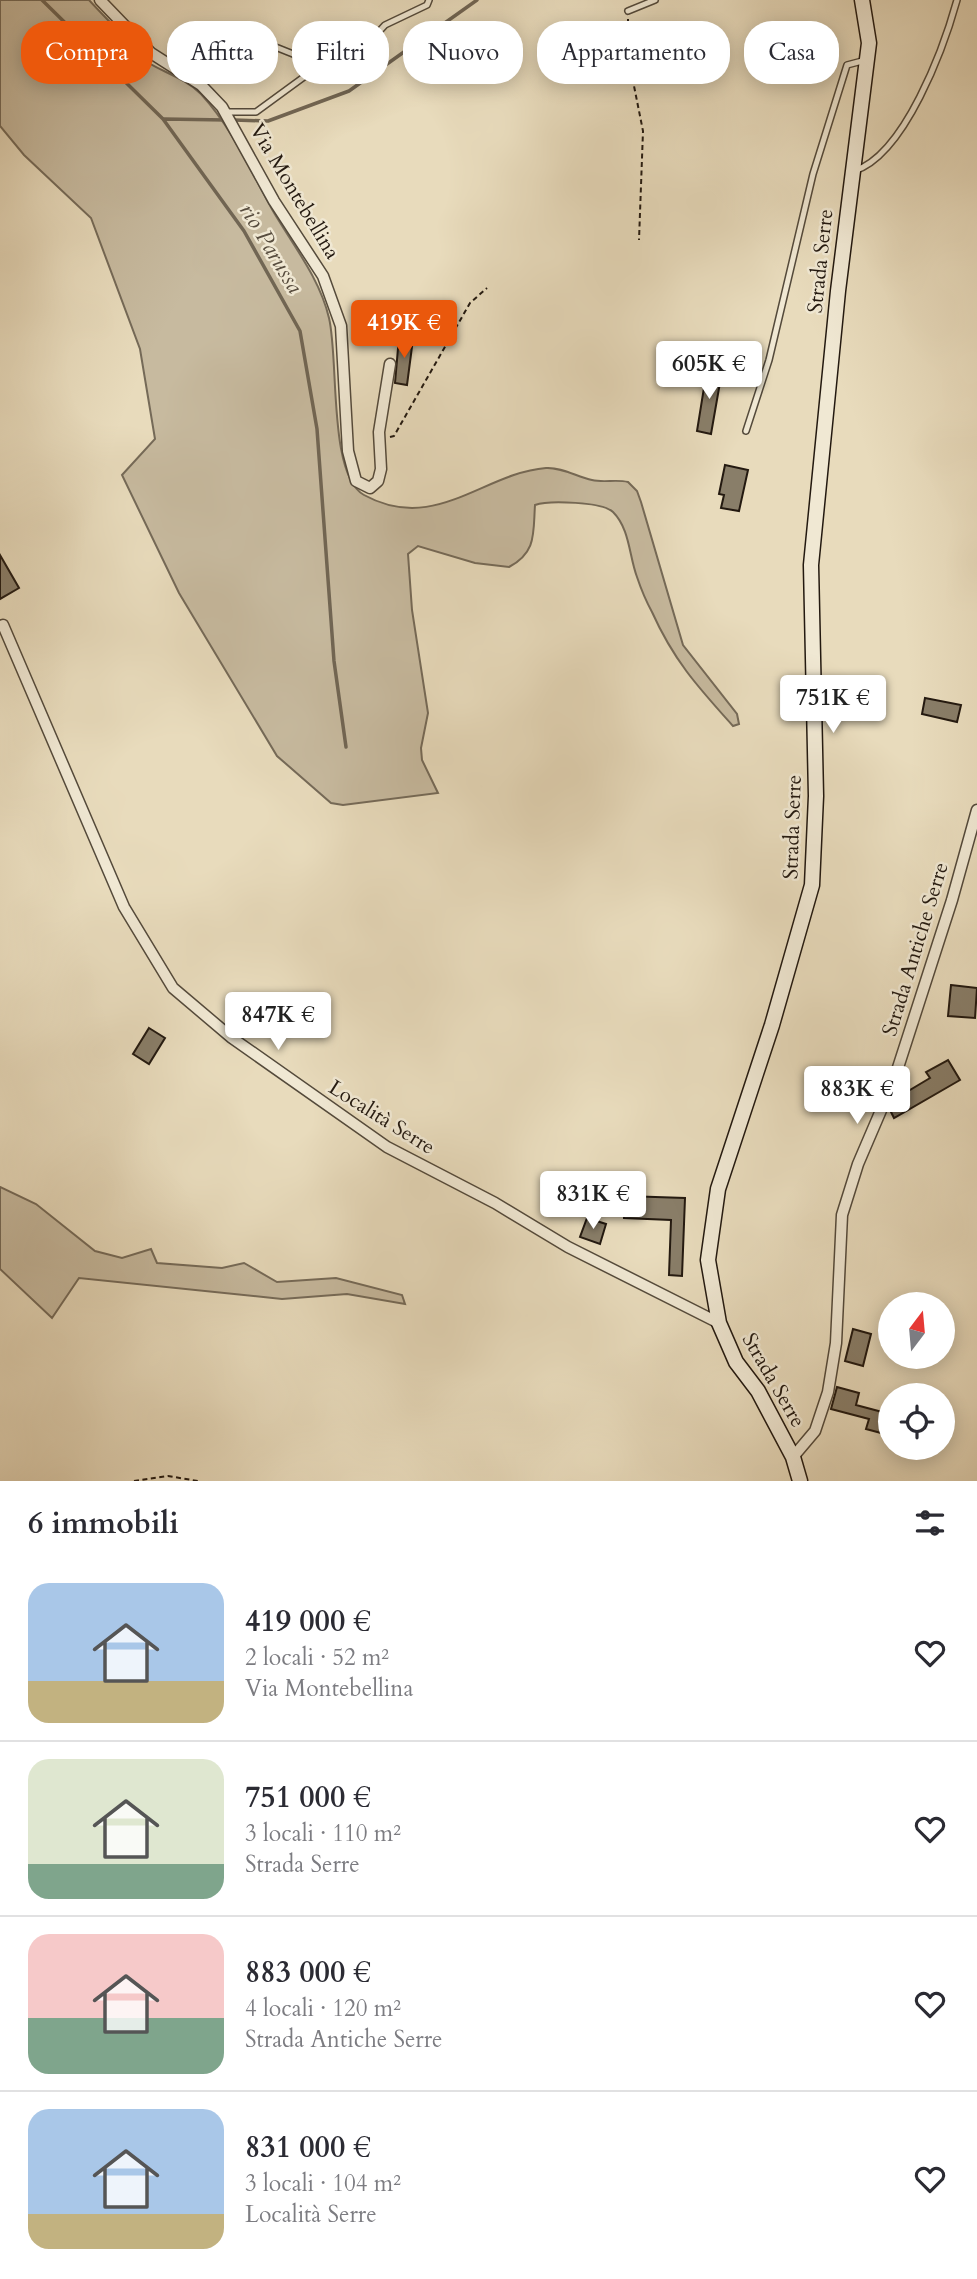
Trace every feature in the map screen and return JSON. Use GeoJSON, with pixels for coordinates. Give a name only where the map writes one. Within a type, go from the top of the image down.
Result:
{"type":"FeatureCollection","features":[{"type":"Feature","properties":{"kind":"main road","name":"Strada Serre"},"geometry":{"type":"LineString","coordinates":[[800,1481],[793,1457],[758,1391],[736,1362],[719,1323],[708,1260],[718,1189],[772,1025],[812,885],[816,796],[811,565],[851,172],[869,43],[862,0]]}},
{"type":"Feature","properties":{"kind":"street","name":"Via Montebellina"},"geometry":{"type":"LineString","coordinates":[[100,0],[151,53],[201,85],[226,113],[274,201],[323,276],[341,326],[348,450],[356,481],[370,488],[378,481],[381,469],[379,439],[390,363]]}},
{"type":"Feature","properties":{"kind":"street","name":"Località Serre"},"geometry":{"type":"LineString","coordinates":[[3,625],[124,906],[173,988],[232,1038],[387,1147],[495,1203],[568,1247],[719,1323]]}},
{"type":"Feature","properties":{"kind":"street","name":"Strada Antiche Serre"},"geometry":{"type":"LineString","coordinates":[[793,1457],[816,1431],[828,1392],[836,1343],[842,1215],[860,1161],[894,1080],[952,900],[977,810]]}},
{"type":"Feature","properties":{"kind":"lane"},"geometry":{"type":"LineString","coordinates":[[389,24],[427,5],[429,0]]}},
{"type":"Feature","properties":{"kind":"lane"},"geometry":{"type":"LineString","coordinates":[[628,11],[655,0]]}},
{"type":"Feature","properties":{"kind":"lane"},"geometry":{"type":"LineString","coordinates":[[851,172],[865,167],[879,156],[914,108],[942,51],[957,0]]}},
{"type":"Feature","properties":{"kind":"lane"},"geometry":{"type":"LineString","coordinates":[[746,431],[769,360],[813,174],[847,65],[866,60]]}},
{"type":"Feature","properties":{"kind":"lane"},"geometry":{"type":"LineString","coordinates":[[226,113],[256,112],[294,84]]}},
{"type":"Feature","properties":{"kind":"path"},"geometry":{"type":"LineString","coordinates":[[628,11],[628,56],[643,131],[639,240]]}},
{"type":"Feature","properties":{"kind":"path"},"geometry":{"type":"LineString","coordinates":[[379,439],[394,436],[449,335],[470,303],[487,288]]}},
{"type":"Feature","properties":{"kind":"path"},"geometry":{"type":"LineString","coordinates":[[134,1481],[168,1476],[198,1481]]}},
{"type":"Feature","properties":{"kind":"shaded area"},"geometry":{"type":"Polygon","coordinates":[[[0,0],[89,0],[109,21],[21,21],[21,84],[153,84],[153,66],[167,73],[167,84],[188,84],[212,107],[232,136],[305,263],[325,304],[332,337],[340,441],[345,465],[353,483],[364,495],[390,505],[414,508],[436,505],[523,472],[546,468],[596,481],[628,482],[637,491],[641,502],[683,645],[737,714],[739,724],[733,726],[720,712],[669,645],[644,595],[623,526],[613,512],[588,504],[542,503],[535,505],[529,548],[525,555],[509,567],[475,563],[418,546],[408,554],[412,610],[428,713],[421,748],[422,760],[438,793],[343,805],[331,803],[277,756],[179,593],[122,475],[155,439],[140,349],[91,218],[24,155],[0,126],[0,0]]]}},
{"type":"Feature","properties":{"kind":"shaded area"},"geometry":{"type":"Polygon","coordinates":[[[0,1187],[36,1204],[95,1251],[122,1258],[151,1249],[157,1263],[222,1268],[244,1263],[277,1282],[336,1278],[402,1295],[405,1304],[347,1294],[282,1299],[79,1278],[52,1318],[0,1269],[0,1187]]]}},
{"type":"Feature","properties":{"kind":"building"},"geometry":{"type":"Polygon","coordinates":[[[399,337],[413,339],[407,385],[395,383],[399,337]]]}},
{"type":"Feature","properties":{"kind":"building"},"geometry":{"type":"Polygon","coordinates":[[[707,369],[722,371],[711,434],[697,431],[707,369]]]}},
{"type":"Feature","properties":{"kind":"building"},"geometry":{"type":"Polygon","coordinates":[[[725,465],[748,470],[739,511],[721,508],[724,495],[719,494],[725,465]]]}},
{"type":"Feature","properties":{"kind":"building"},"geometry":{"type":"Polygon","coordinates":[[[0,555],[19,588],[0,599],[0,555]]]}},
{"type":"Feature","properties":{"kind":"building"},"geometry":{"type":"Polygon","coordinates":[[[925,698],[961,705],[957,722],[922,714],[925,698]]]}},
{"type":"Feature","properties":{"kind":"building"},"geometry":{"type":"Polygon","coordinates":[[[951,985],[977,988],[975,1018],[948,1016],[951,985]]]}},
{"type":"Feature","properties":{"kind":"building"},"geometry":{"type":"Polygon","coordinates":[[[149,1028],[165,1038],[149,1064],[133,1054],[149,1028]]]}},
{"type":"Feature","properties":{"kind":"building"},"geometry":{"type":"Polygon","coordinates":[[[948,1060],[960,1080],[894,1118],[890,1110],[895,1099],[930,1078],[926,1072],[948,1060]]]}},
{"type":"Feature","properties":{"kind":"building"},"geometry":{"type":"Polygon","coordinates":[[[625,1196],[685,1198],[682,1276],[669,1275],[671,1220],[624,1218],[625,1196]]]}},
{"type":"Feature","properties":{"kind":"building"},"geometry":{"type":"Polygon","coordinates":[[[587,1218],[606,1224],[600,1244],[580,1237],[587,1218]]]}},
{"type":"Feature","properties":{"kind":"building"},"geometry":{"type":"Polygon","coordinates":[[[853,1329],[871,1334],[863,1366],[845,1361],[853,1329]]]}},
{"type":"Feature","properties":{"kind":"building"},"geometry":{"type":"Polygon","coordinates":[[[837,1387],[859,1393],[856,1405],[878,1411],[878,1432],[866,1429],[869,1419],[831,1409],[837,1387]]]}},
{"type":"Feature","properties":{"kind":"waterway","name":"rio Parussa"},"geometry":{"type":"LineString","coordinates":[[42,0],[163,119],[244,231],[300,331],[317,429],[334,661],[346,747]]}},
{"type":"Feature","properties":{"kind":"waterway"},"geometry":{"type":"LineString","coordinates":[[234,120],[268,121],[349,91],[477,0]]}},
{"type":"Feature","properties":{"kind":"waterway"},"geometry":{"type":"LineString","coordinates":[[164,119],[226,120]]}}]}
